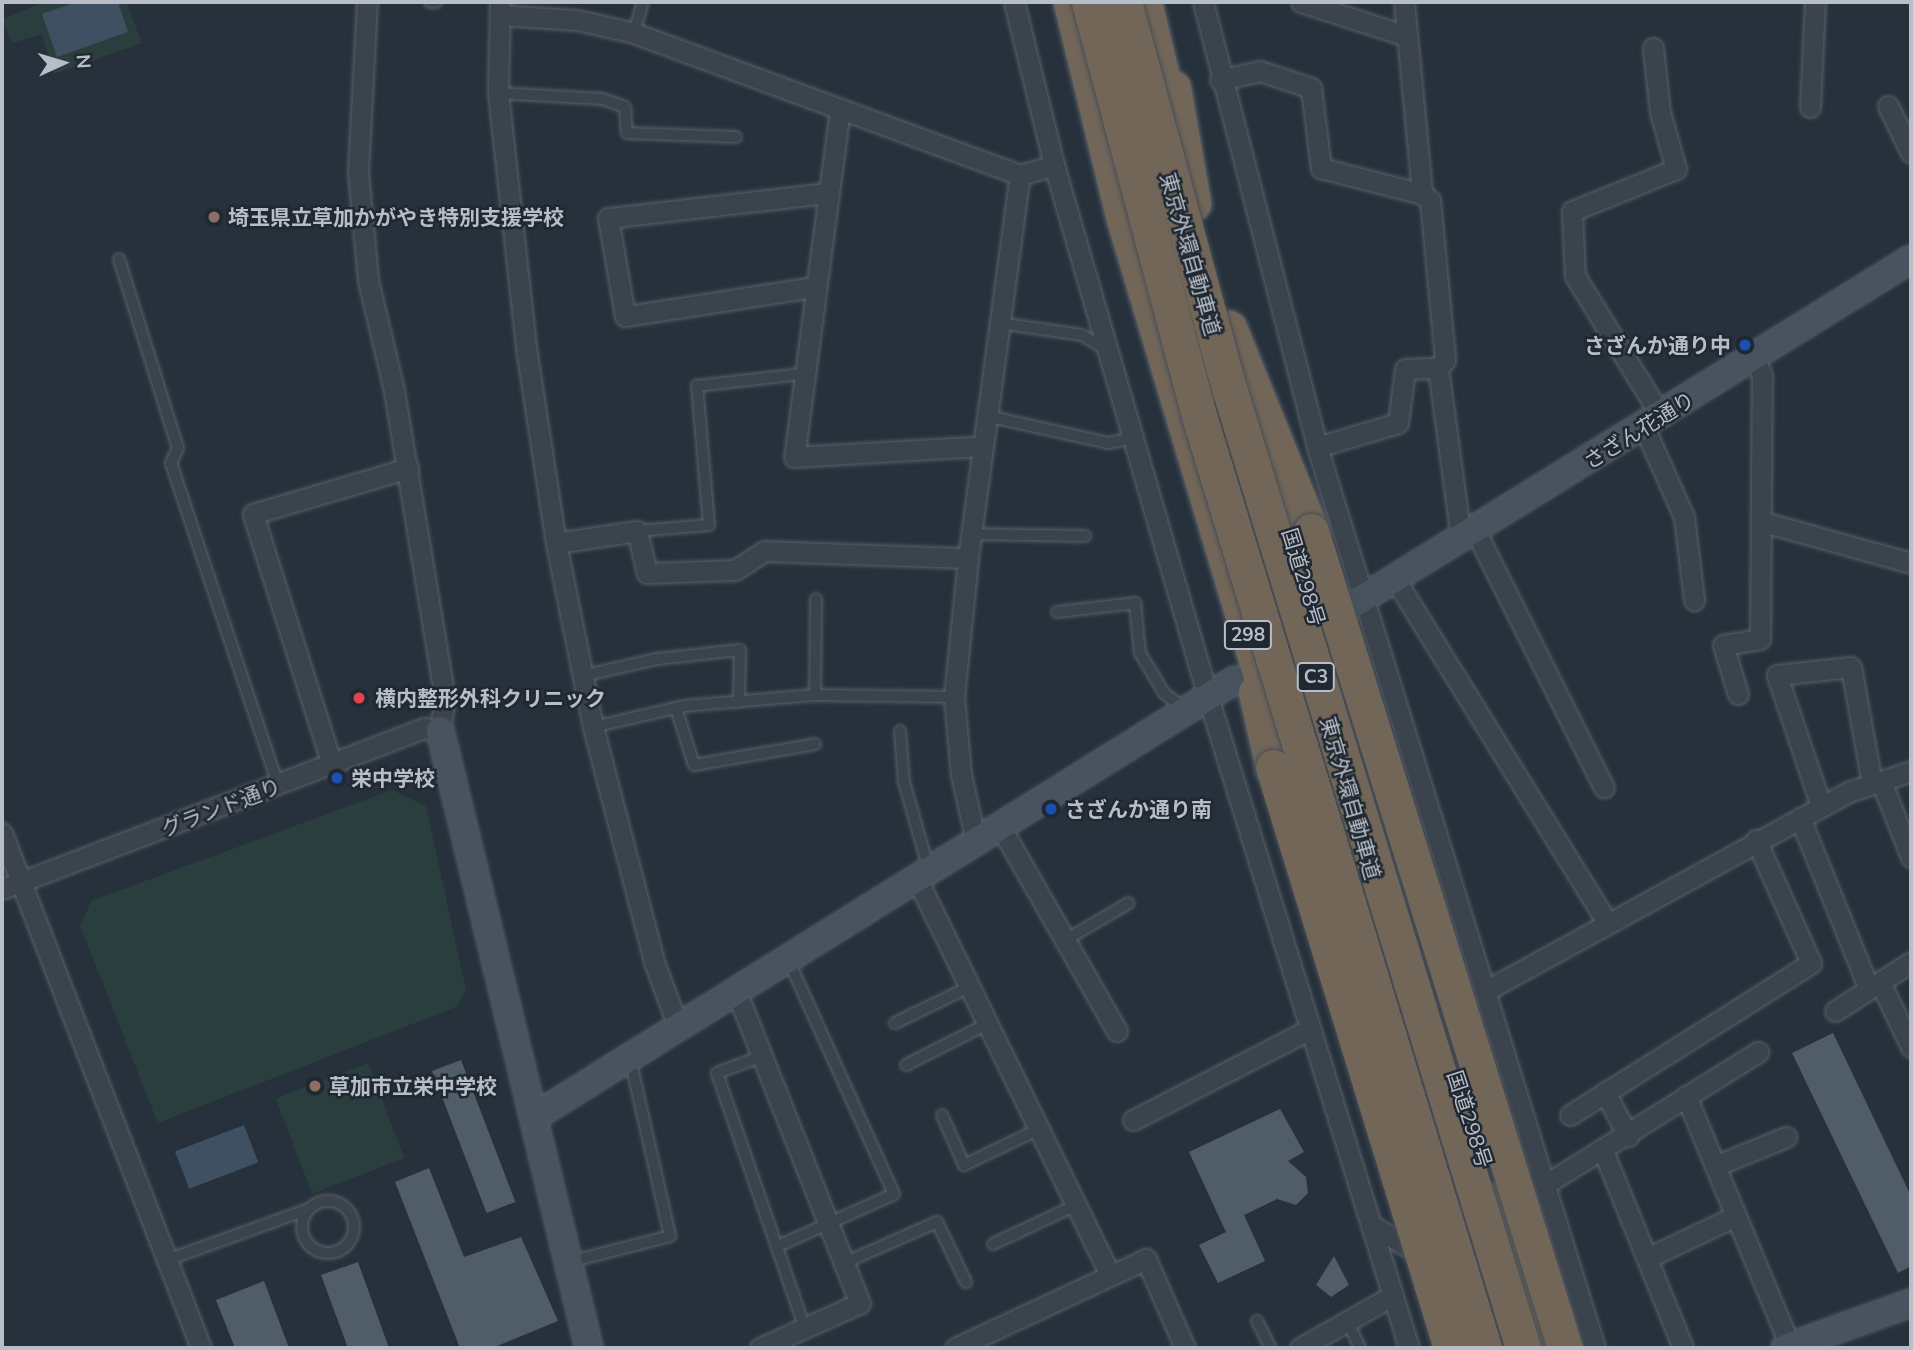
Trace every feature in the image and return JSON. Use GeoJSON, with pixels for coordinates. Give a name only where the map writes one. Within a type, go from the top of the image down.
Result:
{"type":"FeatureCollection","features":[{"type":"Feature","properties":{"kind":"highway","name":"298"},"geometry":{"type":"LineString","coordinates":[[1059,2],[1229,576],[1468,1348]]}},
{"type":"Feature","properties":{"kind":"highway","name":"298"},"geometry":{"type":"LineString","coordinates":[[1071,2],[1124,219]]}},
{"type":"Feature","properties":{"kind":"highway","name":"東京外環自動車道"},"geometry":{"type":"LineString","coordinates":[[1089,2],[1200,419],[1485,1348]]}},
{"type":"Feature","properties":{"kind":"highway","name":"東京外環自動車道"},"geometry":{"type":"LineString","coordinates":[[1124,2],[1230,391],[1523,1348]]}},
{"type":"Feature","properties":{"kind":"highway","name":"国道298号"},"geometry":{"type":"LineString","coordinates":[[1144,2],[1193,203],[1229,328],[1542,1348]]}},
{"type":"Feature","properties":{"kind":"highway"},"geometry":{"type":"LineString","coordinates":[[1156,2],[1193,203]]}},
{"type":"Feature","properties":{"kind":"highway"},"geometry":{"type":"LineString","coordinates":[[1229,328],[1311,531],[1565,1348]]}},
{"type":"Feature","properties":{"kind":"highway"},"geometry":{"type":"LineString","coordinates":[[1229,576],[1273,767],[1451,1348]]}},
{"type":"Feature","properties":{"kind":"street"},"geometry":{"type":"LineString","coordinates":[[366,2],[358,172],[368,280],[408,468],[445,699],[440,730],[589,1348]]}},
{"type":"Feature","properties":{"kind":"street"},"geometry":{"type":"LineString","coordinates":[[1014,2],[1054,165],[1133,438],[1197,704],[1310,1029],[1409,1348]]}},
{"type":"Feature","properties":{"kind":"street"},"geometry":{"type":"LineString","coordinates":[[1203,2],[1220,80],[1356,603],[1485,992],[1595,1348]]}},
{"type":"Feature","properties":{"kind":"street"},"geometry":{"type":"LineString","coordinates":[[1301,2],[1407,36]]}},
{"type":"Feature","properties":{"kind":"street"},"geometry":{"type":"LineString","coordinates":[[1404,2],[1422,194]]}},
{"type":"Feature","properties":{"kind":"street"},"geometry":{"type":"LineString","coordinates":[[1810,107],[1815,2]]}},
{"type":"Feature","properties":{"kind":"street"},"geometry":{"type":"LineString","coordinates":[[679,1029],[653,962],[593,727],[556,543],[527,354],[498,93],[500,8],[577,20],[634,33],[1020,175],[1054,165]]}},
{"type":"Feature","properties":{"kind":"street"},"geometry":{"type":"LineString","coordinates":[[1654,48],[1660,112],[1676,169],[1572,211],[1575,276],[1653,421],[1684,517],[1694,600]]}},
{"type":"Feature","properties":{"kind":"street"},"geometry":{"type":"LineString","coordinates":[[1220,80],[1260,71],[1311,88],[1321,168],[1422,194],[1430,200],[1445,360],[1438,368],[1405,369],[1398,423],[1317,447]]}},
{"type":"Feature","properties":{"kind":"street"},"geometry":{"type":"LineString","coordinates":[[1888,106],[1911,151]]}},
{"type":"Feature","properties":{"kind":"street"},"geometry":{"type":"LineString","coordinates":[[840,110],[813,287],[794,457],[982,446]]}},
{"type":"Feature","properties":{"kind":"street"},"geometry":{"type":"LineString","coordinates":[[976,841],[961,775],[954,697],[982,446],[1020,175]]}},
{"type":"Feature","properties":{"kind":"street"},"geometry":{"type":"LineString","coordinates":[[813,287],[625,316],[608,218],[827,192]]}},
{"type":"Feature","properties":{"kind":"street","name":"さざん花通り"},"geometry":{"type":"LineString","coordinates":[[1356,603],[1911,259]]}},
{"type":"Feature","properties":{"kind":"street"},"geometry":{"type":"LineString","coordinates":[[1738,694],[1723,645],[1759,639],[1763,522],[1762,375],[1754,358]]}},
{"type":"Feature","properties":{"kind":"street"},"geometry":{"type":"LineString","coordinates":[[1438,368],[1468,534],[1604,788]]}},
{"type":"Feature","properties":{"kind":"street"},"geometry":{"type":"LineString","coordinates":[[332,765],[253,514],[408,468]]}},
{"type":"Feature","properties":{"kind":"street"},"geometry":{"type":"LineString","coordinates":[[1763,522],[1911,563]]}},
{"type":"Feature","properties":{"kind":"street"},"geometry":{"type":"LineString","coordinates":[[556,543],[637,531],[647,573],[735,570],[764,551],[968,558]]}},
{"type":"Feature","properties":{"kind":"street"},"geometry":{"type":"LineString","coordinates":[[1395,579],[1606,922]]}},
{"type":"Feature","properties":{"kind":"street"},"geometry":{"type":"LineString","coordinates":[[1821,806],[1777,675],[1851,667],[1876,783],[1911,857]]}},
{"type":"Feature","properties":{"kind":"street"},"geometry":{"type":"LineString","coordinates":[[534,1117],[789,961],[1235,680]]}},
{"type":"Feature","properties":{"kind":"street","name":"グランド通り"},"geometry":{"type":"LineString","coordinates":[[2,888],[278,786],[424,728],[440,730]]}},
{"type":"Feature","properties":{"kind":"street"},"geometry":{"type":"LineString","coordinates":[[1485,992],[1606,922],[1821,806],[1911,772]]}},
{"type":"Feature","properties":{"kind":"street"},"geometry":{"type":"LineString","coordinates":[[1800,818],[1874,986],[1911,1047]]}},
{"type":"Feature","properties":{"kind":"street"},"geometry":{"type":"LineString","coordinates":[[1000,826],[1069,938],[1117,1031]]}},
{"type":"Feature","properties":{"kind":"street"},"geometry":{"type":"LineString","coordinates":[[2,833],[201,1348]]}},
{"type":"Feature","properties":{"kind":"street"},"geometry":{"type":"LineString","coordinates":[[1570,1115],[1811,963],[1756,840]]}},
{"type":"Feature","properties":{"kind":"street"},"geometry":{"type":"LineString","coordinates":[[923,875],[967,988],[1110,1275]]}},
{"type":"Feature","properties":{"kind":"street"},"geometry":{"type":"LineString","coordinates":[[1835,1011],[1911,962]]}},
{"type":"Feature","properties":{"kind":"street"},"geometry":{"type":"LineString","coordinates":[[737,993],[860,1303],[760,1348]]}},
{"type":"Feature","properties":{"kind":"street"},"geometry":{"type":"LineString","coordinates":[[1133,1120],[1310,1029]]}},
{"type":"Feature","properties":{"kind":"street"},"geometry":{"type":"LineString","coordinates":[[1546,1185],[1604,1153],[1686,1096],[1758,1052]]}},
{"type":"Feature","properties":{"kind":"street"},"geometry":{"type":"LineString","coordinates":[[1605,1092],[1628,1136]]}},
{"type":"Feature","properties":{"kind":"street"},"geometry":{"type":"LineString","coordinates":[[1686,1096],[1787,1347],[1911,1303]]}},
{"type":"Feature","properties":{"kind":"street"},"geometry":{"type":"LineString","coordinates":[[1715,1166],[1786,1137]]}},
{"type":"Feature","properties":{"kind":"street"},"geometry":{"type":"LineString","coordinates":[[1604,1153],[1683,1348]]}},
{"type":"Feature","properties":{"kind":"street"},"geometry":{"type":"LineString","coordinates":[[1647,1258],[1736,1216]]}},
{"type":"Feature","properties":{"kind":"street"},"geometry":{"type":"LineString","coordinates":[[1371,1225],[1442,1263]]}},
{"type":"Feature","properties":{"kind":"street"},"geometry":{"type":"LineString","coordinates":[[1530,1309],[1563,1247]]}},
{"type":"Feature","properties":{"kind":"street"},"geometry":{"type":"LineString","coordinates":[[955,1348],[1146,1259],[1185,1348]]}},
{"type":"Feature","properties":{"kind":"street"},"geometry":{"type":"LineString","coordinates":[[1300,1348],[1392,1296]]}},
{"type":"Feature","properties":{"kind":"lane"},"geometry":{"type":"LineString","coordinates":[[430,2],[436,2]]}},
{"type":"Feature","properties":{"kind":"lane"},"geometry":{"type":"LineString","coordinates":[[634,33],[643,2]]}},
{"type":"Feature","properties":{"kind":"lane"},"geometry":{"type":"LineString","coordinates":[[498,93],[602,99],[625,107],[627,133],[736,137]]}},
{"type":"Feature","properties":{"kind":"lane"},"geometry":{"type":"LineString","coordinates":[[119,259],[178,448],[172,463],[278,786]]}},
{"type":"Feature","properties":{"kind":"lane"},"geometry":{"type":"LineString","coordinates":[[999,323],[1082,335],[1109,351]]}},
{"type":"Feature","properties":{"kind":"lane"},"geometry":{"type":"LineString","coordinates":[[637,531],[709,525],[697,386],[803,374]]}},
{"type":"Feature","properties":{"kind":"lane"},"geometry":{"type":"LineString","coordinates":[[986,416],[1109,443],[1133,438]]}},
{"type":"Feature","properties":{"kind":"lane"},"geometry":{"type":"LineString","coordinates":[[971,534],[1085,536]]}},
{"type":"Feature","properties":{"kind":"lane"},"geometry":{"type":"LineString","coordinates":[[815,695],[816,599]]}},
{"type":"Feature","properties":{"kind":"lane"},"geometry":{"type":"LineString","coordinates":[[1057,612],[1135,603],[1139,653],[1164,694],[1197,704]]}},
{"type":"Feature","properties":{"kind":"lane"},"geometry":{"type":"LineString","coordinates":[[582,676],[657,659],[740,650],[739,702]]}},
{"type":"Feature","properties":{"kind":"lane"},"geometry":{"type":"LineString","coordinates":[[593,727],[676,708],[815,695],[954,697]]}},
{"type":"Feature","properties":{"kind":"lane"},"geometry":{"type":"LineString","coordinates":[[676,708],[694,765],[815,744]]}},
{"type":"Feature","properties":{"kind":"lane"},"geometry":{"type":"LineString","coordinates":[[900,731],[904,782],[923,875]]}},
{"type":"Feature","properties":{"kind":"lane"},"geometry":{"type":"LineString","coordinates":[[1069,938],[1129,903]]}},
{"type":"Feature","properties":{"kind":"lane"},"geometry":{"type":"LineString","coordinates":[[778,1246],[894,1195],[789,961]]}},
{"type":"Feature","properties":{"kind":"lane"},"geometry":{"type":"LineString","coordinates":[[895,1023],[967,988]]}},
{"type":"Feature","properties":{"kind":"lane"},"geometry":{"type":"LineString","coordinates":[[906,1065],[985,1025]]}},
{"type":"Feature","properties":{"kind":"lane"},"geometry":{"type":"LineString","coordinates":[[762,1056],[717,1073],[805,1328]]}},
{"type":"Feature","properties":{"kind":"lane"},"geometry":{"type":"LineString","coordinates":[[568,1262],[670,1236],[630,1059]]}},
{"type":"Feature","properties":{"kind":"lane"},"geometry":{"type":"LineString","coordinates":[[942,1115],[964,1165],[1037,1130]]}},
{"type":"Feature","properties":{"kind":"lane"},"geometry":{"type":"LineString","coordinates":[[167,1260],[319,1205],[336,1200],[351,1211],[355,1230],[346,1247],[329,1254],[311,1248],[300,1232],[303,1213],[319,1205]]}},
{"type":"Feature","properties":{"kind":"lane"},"geometry":{"type":"LineString","coordinates":[[993,1244],[1074,1206]]}},
{"type":"Feature","properties":{"kind":"lane"},"geometry":{"type":"LineString","coordinates":[[844,1263],[937,1222],[966,1282]]}},
{"type":"Feature","properties":{"kind":"lane"},"geometry":{"type":"LineString","coordinates":[[1347,1320],[1360,1348]]}},
{"type":"Feature","properties":{"kind":"lane"},"geometry":{"type":"LineString","coordinates":[[1257,1321],[1271,1348]]}},
{"type":"Feature","properties":{"kind":"green space"},"geometry":{"type":"Polygon","coordinates":[[[44,2],[126,2],[142,43],[54,74],[42,34],[12,43],[2,19],[44,2]]]}},
{"type":"Feature","properties":{"kind":"green space"},"geometry":{"type":"Polygon","coordinates":[[[392,790],[426,806],[466,990],[456,1007],[158,1123],[80,926],[91,901],[392,790]]]}},
{"type":"Feature","properties":{"kind":"green space"},"geometry":{"type":"Polygon","coordinates":[[[368,1063],[405,1158],[312,1194],[276,1098],[368,1063]]]}},
{"type":"Feature","properties":{"kind":"water"},"geometry":{"type":"Polygon","coordinates":[[[76,2],[118,2],[128,32],[57,57],[42,14],[76,2]]]}},
{"type":"Feature","properties":{"kind":"water"},"geometry":{"type":"Polygon","coordinates":[[[244,1125],[258,1162],[189,1189],[175,1152],[244,1125]]]}},
{"type":"Feature","properties":{"kind":"building"},"geometry":{"type":"Polygon","coordinates":[[[1833,1033],[1911,1196],[1911,1266],[1898,1273],[1792,1053],[1833,1033]]]}},
{"type":"Feature","properties":{"kind":"building"},"geometry":{"type":"Polygon","coordinates":[[[461,1060],[515,1202],[487,1213],[432,1071],[461,1060]]]}},
{"type":"Feature","properties":{"kind":"building"},"geometry":{"type":"Polygon","coordinates":[[[1280,1109],[1304,1152],[1288,1161],[1306,1177],[1308,1193],[1296,1205],[1277,1199],[1244,1215],[1265,1261],[1218,1283],[1199,1245],[1226,1232],[1189,1152],[1280,1109]]]}},
{"type":"Feature","properties":{"kind":"building"},"geometry":{"type":"Polygon","coordinates":[[[429,1168],[464,1257],[521,1237],[558,1321],[492,1348],[460,1348],[395,1182],[429,1168]]]}},
{"type":"Feature","properties":{"kind":"building"},"geometry":{"type":"Polygon","coordinates":[[[1334,1256],[1349,1285],[1331,1297],[1316,1285],[1334,1256]]]}},
{"type":"Feature","properties":{"kind":"building"},"geometry":{"type":"Polygon","coordinates":[[[358,1262],[389,1348],[348,1348],[321,1275],[358,1262]]]}},
{"type":"Feature","properties":{"kind":"building"},"geometry":{"type":"Polygon","coordinates":[[[264,1281],[289,1348],[235,1348],[216,1300],[264,1281]]]}},
{"type":"Feature","properties":{"kind":"place","name":"埼玉県立草加かがやき特別支援学校"},"geometry":{"type":"Point","coordinates":[214,217]}},
{"type":"Feature","properties":{"kind":"place","name":"さざんか通り中"},"geometry":{"type":"Point","coordinates":[1745,345]}},
{"type":"Feature","properties":{"kind":"place","name":"横内整形外科クリニック"},"geometry":{"type":"Point","coordinates":[359,698]}},
{"type":"Feature","properties":{"kind":"place","name":"栄中学校"},"geometry":{"type":"Point","coordinates":[337,778]}},
{"type":"Feature","properties":{"kind":"place","name":"さざんか通り南"},"geometry":{"type":"Point","coordinates":[1051,809]}},
{"type":"Feature","properties":{"kind":"place","name":"草加市立栄中学校"},"geometry":{"type":"Point","coordinates":[315,1086]}}]}
